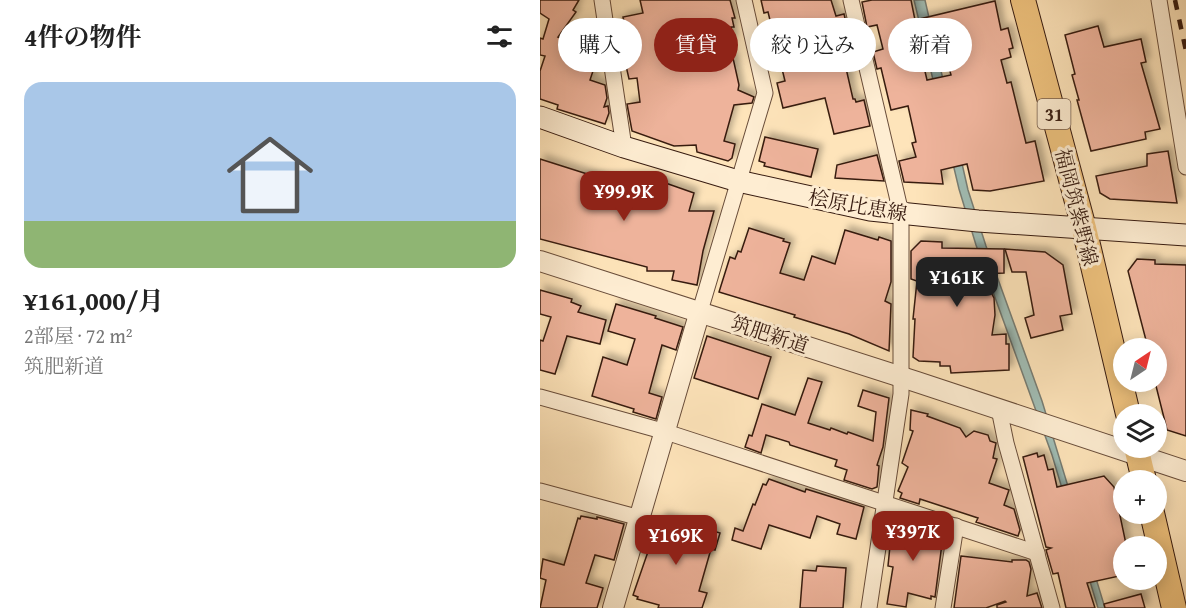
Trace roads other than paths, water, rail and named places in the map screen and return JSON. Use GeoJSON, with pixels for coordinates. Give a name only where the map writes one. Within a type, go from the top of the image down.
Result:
{"type":"FeatureCollection","features":[{"type":"Feature","properties":{"kind":"main road","name":"福岡筑紫野線"},"geometry":{"type":"LineString","coordinates":[[1023,0],[1084,228],[1126,404]]}},
{"type":"Feature","properties":{"kind":"main road","name":"桧原比恵線"},"geometry":{"type":"LineString","coordinates":[[540,117],[624,147],[738,181],[870,210],[973,220],[1186,235]]}},
{"type":"Feature","properties":{"kind":"main road"},"geometry":{"type":"LineString","coordinates":[[1155,524],[1174,608]]}},
{"type":"Feature","properties":{"kind":"street"},"geometry":{"type":"LineString","coordinates":[[602,0],[624,147]]}},
{"type":"Feature","properties":{"kind":"street"},"geometry":{"type":"LineString","coordinates":[[614,608],[765,93],[744,0]]}},
{"type":"Feature","properties":{"kind":"street"},"geometry":{"type":"LineString","coordinates":[[851,0],[901,213],[903,378],[868,608]]}},
{"type":"Feature","properties":{"kind":"street"},"geometry":{"type":"LineString","coordinates":[[1159,0],[1186,166]]}},
{"type":"Feature","properties":{"kind":"street","name":"筑肥新道"},"geometry":{"type":"LineString","coordinates":[[540,261],[1113,444]]}},
{"type":"Feature","properties":{"kind":"street"},"geometry":{"type":"LineString","coordinates":[[540,397],[666,432],[1036,553]]}},
{"type":"Feature","properties":{"kind":"street"},"geometry":{"type":"LineString","coordinates":[[999,409],[1052,608]]}},
{"type":"Feature","properties":{"kind":"street","name":"筑肥新道"},"geometry":{"type":"LineString","coordinates":[[1154,458],[1186,471]]}},
{"type":"Feature","properties":{"kind":"street"},"geometry":{"type":"LineString","coordinates":[[540,491],[639,518]]}},
{"type":"Feature","properties":{"kind":"street"},"geometry":{"type":"LineString","coordinates":[[943,608],[956,526]]}},
{"type":"Feature","properties":{"kind":"water"},"geometry":{"type":"Polygon","coordinates":[[[914,0],[925,0],[929,18],[918,18],[914,0]]]}},
{"type":"Feature","properties":{"kind":"water"},"geometry":{"type":"Polygon","coordinates":[[[931,72],[941,72],[968,190],[1042,401],[1105,608],[1098,608],[1052,455],[976,245],[959,189],[931,72]]]}},
{"type":"Feature","properties":{"kind":"railway"},"geometry":{"type":"LineString","coordinates":[[1175,0],[1186,51]]}}]}
